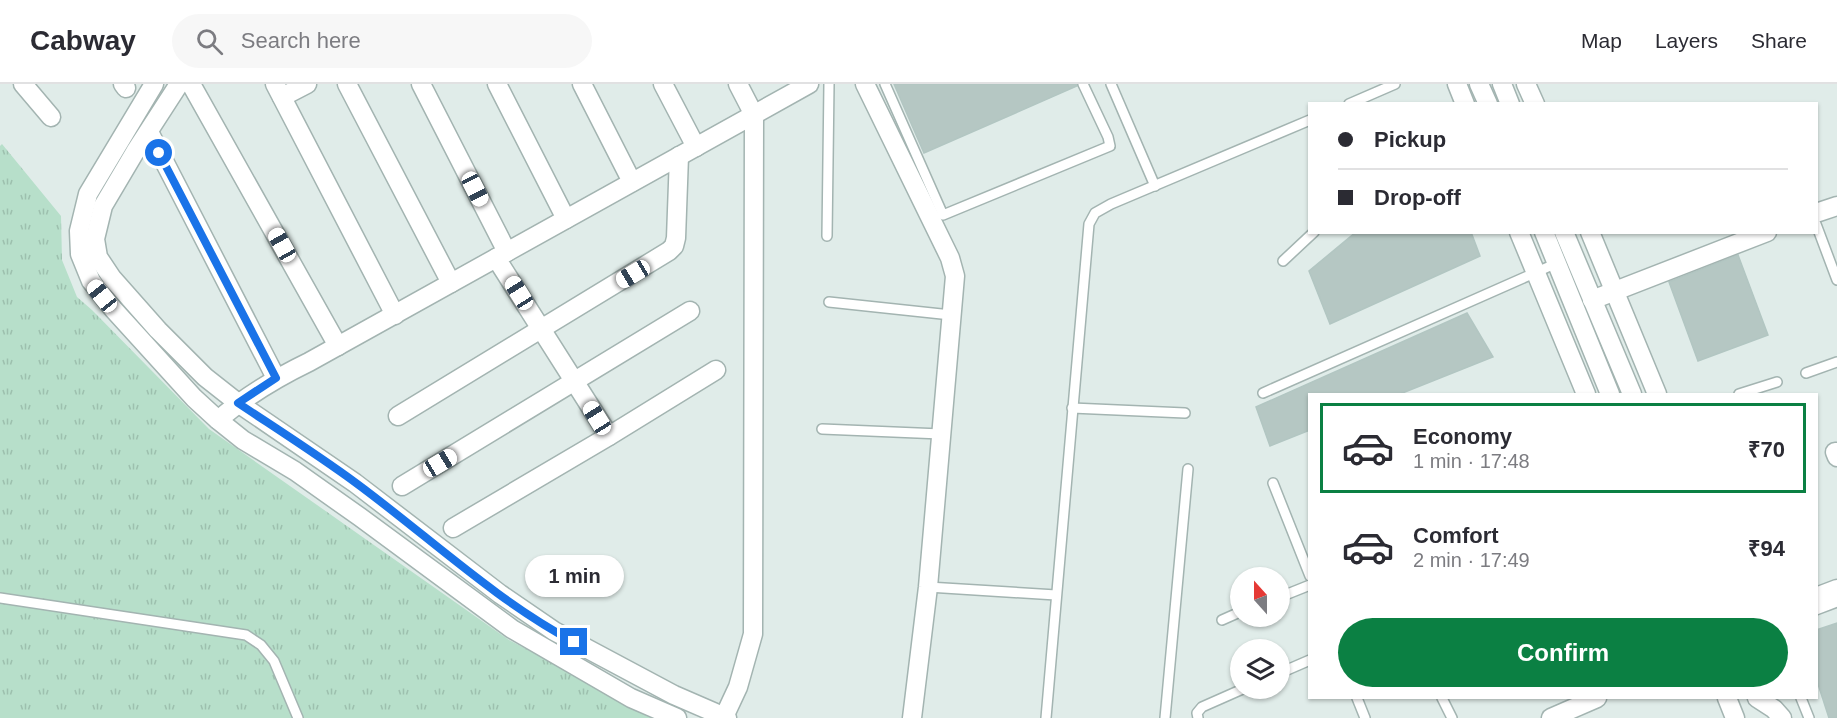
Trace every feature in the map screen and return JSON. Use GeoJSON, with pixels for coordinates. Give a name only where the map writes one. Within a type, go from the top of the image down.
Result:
{"type":"FeatureCollection","features":[{"type":"Feature","properties":{"kind":"street"},"geometry":{"type":"LineString","coordinates":[[154,84],[88,194],[79,231],[80,254],[90,281],[194,398],[243,440],[295,471],[512,629],[631,698],[677,718]]}},
{"type":"Feature","properties":{"kind":"street"},"geometry":{"type":"LineString","coordinates":[[179,84],[103,206],[95,238],[98,257],[112,278],[158,330],[205,377],[238,403],[355,483],[463,567],[554,631],[674,695],[726,717],[738,687],[753,634],[754,115],[738,84]]}},
{"type":"Feature","properties":{"kind":"street"},"geometry":{"type":"LineString","coordinates":[[191,84],[338,346]]}},
{"type":"Feature","properties":{"kind":"street"},"geometry":{"type":"LineString","coordinates":[[308,84],[279,90],[395,315]]}},
{"type":"Feature","properties":{"kind":"street"},"geometry":{"type":"LineString","coordinates":[[347,84],[451,283]]}},
{"type":"Feature","properties":{"kind":"street"},"geometry":{"type":"LineString","coordinates":[[421,84],[502,255],[542,329],[609,436]]}},
{"type":"Feature","properties":{"kind":"street"},"geometry":{"type":"LineString","coordinates":[[497,84],[566,219]]}},
{"type":"Feature","properties":{"kind":"street"},"geometry":{"type":"LineString","coordinates":[[582,84],[632,182]]}},
{"type":"Feature","properties":{"kind":"street"},"geometry":{"type":"LineString","coordinates":[[663,84],[696,147]]}},
{"type":"Feature","properties":{"kind":"street"},"geometry":{"type":"LineString","coordinates":[[218,420],[238,403],[276,378],[395,315],[809,84]]}},
{"type":"Feature","properties":{"kind":"street"},"geometry":{"type":"LineString","coordinates":[[865,84],[950,258],[955,276],[928,587],[912,718]]}},
{"type":"Feature","properties":{"kind":"street"},"geometry":{"type":"LineString","coordinates":[[1457,84],[1465,102]]}},
{"type":"Feature","properties":{"kind":"street"},"geometry":{"type":"LineString","coordinates":[[1479,84],[1487,102]]}},
{"type":"Feature","properties":{"kind":"street"},"geometry":{"type":"LineString","coordinates":[[1502,84],[1509,102]]}},
{"type":"Feature","properties":{"kind":"street"},"geometry":{"type":"LineString","coordinates":[[1526,84],[1533,102]]}},
{"type":"Feature","properties":{"kind":"street"},"geometry":{"type":"LineString","coordinates":[[33,87],[51,117]]}},
{"type":"Feature","properties":{"kind":"street"},"geometry":{"type":"LineString","coordinates":[[149,132],[276,378]]}},
{"type":"Feature","properties":{"kind":"street"},"geometry":{"type":"LineString","coordinates":[[398,416],[669,251],[674,246],[679,156]]}},
{"type":"Feature","properties":{"kind":"street"},"geometry":{"type":"LineString","coordinates":[[1818,212],[1837,206]]}},
{"type":"Feature","properties":{"kind":"street"},"geometry":{"type":"LineString","coordinates":[[1520,234],[1586,393]]}},
{"type":"Feature","properties":{"kind":"street"},"geometry":{"type":"LineString","coordinates":[[1545,234],[1610,393]]}},
{"type":"Feature","properties":{"kind":"street"},"geometry":{"type":"LineString","coordinates":[[1565,234],[1632,393]]}},
{"type":"Feature","properties":{"kind":"street"},"geometry":{"type":"LineString","coordinates":[[1591,234],[1657,393]]}},
{"type":"Feature","properties":{"kind":"street"},"geometry":{"type":"LineString","coordinates":[[1592,300],[1762,234]]}},
{"type":"Feature","properties":{"kind":"street"},"geometry":{"type":"LineString","coordinates":[[402,486],[690,311]]}},
{"type":"Feature","properties":{"kind":"street"},"geometry":{"type":"LineString","coordinates":[[453,528],[716,370]]}},
{"type":"Feature","properties":{"kind":"street"},"geometry":{"type":"LineString","coordinates":[[1837,452],[1835,452],[1837,457]]}},
{"type":"Feature","properties":{"kind":"street"},"geometry":{"type":"LineString","coordinates":[[1818,596],[1837,589]]}},
{"type":"Feature","properties":{"kind":"street"},"geometry":{"type":"LineString","coordinates":[[1551,718],[1596,699]]}},
{"type":"Feature","properties":{"kind":"street"},"geometry":{"type":"LineString","coordinates":[[1726,699],[1726,718]]}},
{"type":"Feature","properties":{"kind":"street"},"geometry":{"type":"LineString","coordinates":[[1726,699],[1736,718]]}},
{"type":"Feature","properties":{"kind":"street"},"geometry":{"type":"LineString","coordinates":[[1756,699],[1762,718]]}},
{"type":"Feature","properties":{"kind":"street"},"geometry":{"type":"LineString","coordinates":[[1758,699],[1774,709],[1782,718]]}},
{"type":"Feature","properties":{"kind":"lane"},"geometry":{"type":"LineString","coordinates":[[827,236],[829,84]]}},
{"type":"Feature","properties":{"kind":"lane"},"geometry":{"type":"LineString","coordinates":[[885,84],[943,215],[1110,146],[1083,84]]}},
{"type":"Feature","properties":{"kind":"lane"},"geometry":{"type":"LineString","coordinates":[[1111,84],[1155,186]]}},
{"type":"Feature","properties":{"kind":"lane"},"geometry":{"type":"LineString","coordinates":[[1354,102],[1395,84]]}},
{"type":"Feature","properties":{"kind":"lane"},"geometry":{"type":"LineString","coordinates":[[1046,718],[1089,224],[1095,213],[1111,204],[1308,121]]}},
{"type":"Feature","properties":{"kind":"lane"},"geometry":{"type":"LineString","coordinates":[[1818,229],[1837,280]]}},
{"type":"Feature","properties":{"kind":"lane"},"geometry":{"type":"LineString","coordinates":[[1283,261],[1312,234]]}},
{"type":"Feature","properties":{"kind":"lane"},"geometry":{"type":"LineString","coordinates":[[1263,393],[1557,263]]}},
{"type":"Feature","properties":{"kind":"lane"},"geometry":{"type":"LineString","coordinates":[[829,302],[951,315]]}},
{"type":"Feature","properties":{"kind":"lane"},"geometry":{"type":"LineString","coordinates":[[1806,373],[1837,362]]}},
{"type":"Feature","properties":{"kind":"lane"},"geometry":{"type":"LineString","coordinates":[[1742,393],[1777,381]]}},
{"type":"Feature","properties":{"kind":"lane"},"geometry":{"type":"LineString","coordinates":[[1072,408],[1185,413]]}},
{"type":"Feature","properties":{"kind":"lane"},"geometry":{"type":"LineString","coordinates":[[822,429],[941,434]]}},
{"type":"Feature","properties":{"kind":"lane"},"geometry":{"type":"LineString","coordinates":[[1165,718],[1188,469]]}},
{"type":"Feature","properties":{"kind":"lane"},"geometry":{"type":"LineString","coordinates":[[1273,483],[1308,571]]}},
{"type":"Feature","properties":{"kind":"lane"},"geometry":{"type":"LineString","coordinates":[[1290,593],[1308,586]]}},
{"type":"Feature","properties":{"kind":"lane"},"geometry":{"type":"LineString","coordinates":[[928,587],[1056,596]]}},
{"type":"Feature","properties":{"kind":"lane"},"geometry":{"type":"LineString","coordinates":[[0,598],[246,635],[261,645],[274,661],[298,718]]}},
{"type":"Feature","properties":{"kind":"lane"},"geometry":{"type":"LineString","coordinates":[[1818,609],[1837,602]]}},
{"type":"Feature","properties":{"kind":"lane"},"geometry":{"type":"LineString","coordinates":[[1222,620],[1230,616]]}},
{"type":"Feature","properties":{"kind":"lane"},"geometry":{"type":"LineString","coordinates":[[1290,669],[1308,661]]}},
{"type":"Feature","properties":{"kind":"lane"},"geometry":{"type":"LineString","coordinates":[[1198,718],[1197,713],[1202,707],[1230,695]]}},
{"type":"Feature","properties":{"kind":"lane"},"geometry":{"type":"LineString","coordinates":[[1357,699],[1365,718]]}},
{"type":"Feature","properties":{"kind":"lane"},"geometry":{"type":"LineString","coordinates":[[1442,699],[1452,718]]}},
{"type":"Feature","properties":{"kind":"lane"},"geometry":{"type":"LineString","coordinates":[[1801,699],[1809,718]]}},
{"type":"Feature","properties":{"kind":"green space"},"geometry":{"type":"Polygon","coordinates":[[[2,144],[61,216],[62,260],[77,297],[209,429],[509,640],[659,718],[0,718],[0,146],[2,144]]]}},
{"type":"Feature","properties":{"kind":"building"},"geometry":{"type":"Polygon","coordinates":[[[894,84],[1076,84],[1077,86],[924,153],[894,84]]]}},
{"type":"Feature","properties":{"kind":"building"},"geometry":{"type":"Polygon","coordinates":[[[1354,234],[1472,234],[1480,256],[1330,324],[1309,271],[1354,234]]]}},
{"type":"Feature","properties":{"kind":"building"},"geometry":{"type":"Polygon","coordinates":[[[1738,255],[1768,335],[1698,361],[1669,282],[1738,255]]]}},
{"type":"Feature","properties":{"kind":"building"},"geometry":{"type":"Polygon","coordinates":[[[1467,313],[1493,357],[1403,393],[1308,393],[1308,431],[1270,446],[1256,407],[1467,313]]]}},
{"type":"Feature","properties":{"kind":"building"},"geometry":{"type":"Polygon","coordinates":[[[1837,623],[1837,718],[1829,718],[1818,684],[1818,629],[1837,623]]]}},
{"type":"Feature","properties":{"kind":"route"},"geometry":{"type":"LineString","coordinates":[[159,153],[276,378],[238,403],[355,483],[500,594],[574,642]]}}]}
